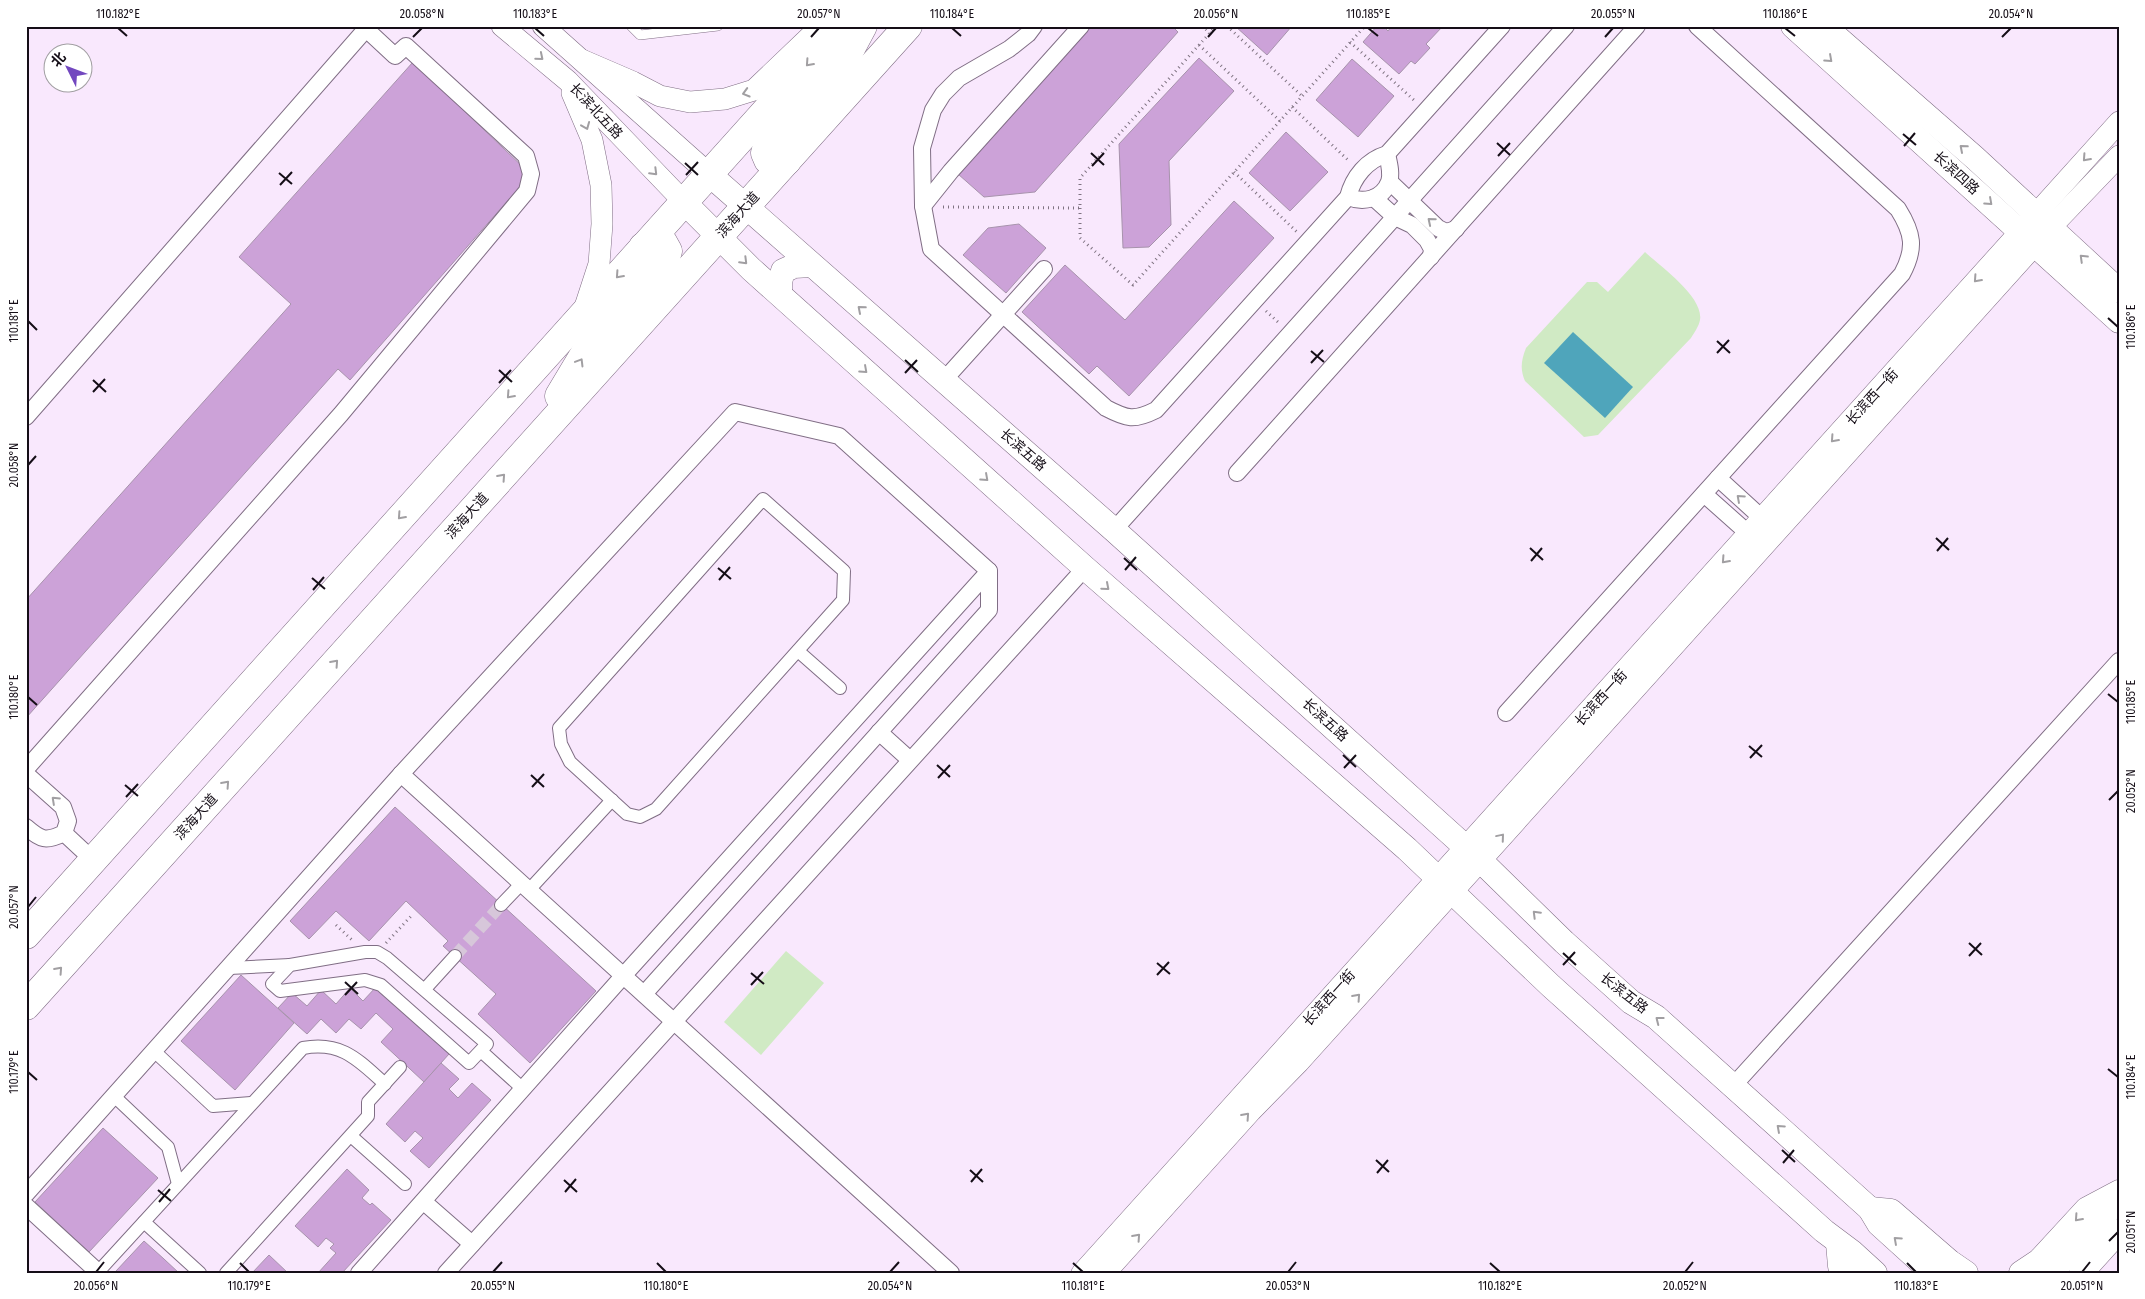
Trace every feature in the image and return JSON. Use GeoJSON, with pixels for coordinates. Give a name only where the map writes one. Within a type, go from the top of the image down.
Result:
{"type":"FeatureCollection","features":[{"type":"Feature","properties":{"kind":"highway"},"geometry":{"type":"LineString","coordinates":[[26,935],[842,26]]}},
{"type":"Feature","properties":{"kind":"highway"},"geometry":{"type":"LineString","coordinates":[[787,161],[774,163],[768,160],[765,153],[768,144],[848,54],[863,26]]}},
{"type":"Feature","properties":{"kind":"highway","name":"滨海大道"},"geometry":{"type":"LineString","coordinates":[[26,1006],[908,26]]}},
{"type":"Feature","properties":{"kind":"highway"},"geometry":{"type":"LineString","coordinates":[[528,448],[592,341],[665,260],[668,251],[663,242],[655,242],[643,247]]}},
{"type":"Feature","properties":{"kind":"main road","name":"长滨四路"},"geometry":{"type":"LineString","coordinates":[[1793,26],[2036,229],[2119,291]]}},
{"type":"Feature","properties":{"kind":"main road","name":"长滨四路"},"geometry":{"type":"LineString","coordinates":[[1824,26],[2036,229],[2119,321]]}},
{"type":"Feature","properties":{"kind":"main road","name":"长滨五路"},"geometry":{"type":"LineString","coordinates":[[709,174],[1114,530],[1473,854],[1564,942],[1630,1002],[1656,1017],[1870,1208],[1879,1224],[1933,1273]]}},
{"type":"Feature","properties":{"kind":"main road"},"geometry":{"type":"LineString","coordinates":[[684,202],[780,294],[1084,568],[1407,849],[1551,986],[1838,1243],[1852,1252],[1876,1273]]}},
{"type":"Feature","properties":{"kind":"main road"},"geometry":{"type":"LineString","coordinates":[[780,294],[780,282],[783,271],[794,266],[811,265]]}},
{"type":"Feature","properties":{"kind":"main road"},"geometry":{"type":"LineString","coordinates":[[2021,1273],[2039,1261],[2087,1209],[2119,1192]]}},
{"type":"Feature","properties":{"kind":"main road"},"geometry":{"type":"LineString","coordinates":[[2051,1273],[2119,1199]]}},
{"type":"Feature","properties":{"kind":"main road"},"geometry":{"type":"LineString","coordinates":[[1870,1208],[1891,1211],[1950,1262],[1966,1273]]}},
{"type":"Feature","properties":{"kind":"main road"},"geometry":{"type":"LineString","coordinates":[[2081,1273],[2119,1231]]}},
{"type":"Feature","properties":{"kind":"main road"},"geometry":{"type":"LineString","coordinates":[[1838,1243],[1840,1266],[1847,1273]]}},
{"type":"Feature","properties":{"kind":"main road"},"geometry":{"type":"LineString","coordinates":[[2099,1273],[2119,1251]]}},
{"type":"Feature","properties":{"kind":"street","name":"长滨北五路"},"geometry":{"type":"LineString","coordinates":[[502,26],[568,81],[684,202]]}},
{"type":"Feature","properties":{"kind":"street","name":"长滨北五路"},"geometry":{"type":"LineString","coordinates":[[543,26],[709,174]]}},
{"type":"Feature","properties":{"kind":"street"},"geometry":{"type":"LineString","coordinates":[[582,60],[660,96],[690,102],[725,99],[754,90],[821,26]]}},
{"type":"Feature","properties":{"kind":"street"},"geometry":{"type":"LineString","coordinates":[[1034,26],[1028,34],[1009,49],[959,78],[943,94],[933,110],[922,148],[923,206],[931,249],[1106,408],[1123,417],[1140,418],[1156,410],[1348,197],[1354,180],[1361,171],[1379,156],[1387,154],[1502,26]]}},
{"type":"Feature","properties":{"kind":"street"},"geometry":{"type":"LineString","coordinates":[[923,206],[951,171],[1081,26]]}},
{"type":"Feature","properties":{"kind":"street"},"geometry":{"type":"LineString","coordinates":[[1114,530],[1566,26]]}},
{"type":"Feature","properties":{"kind":"street"},"geometry":{"type":"LineString","coordinates":[[1237,473],[1637,26]]}},
{"type":"Feature","properties":{"kind":"street"},"geometry":{"type":"LineString","coordinates":[[1506,713],[1902,274],[1911,258],[1912,242],[1908,225],[1898,209],[1696,26]]}},
{"type":"Feature","properties":{"kind":"street"},"geometry":{"type":"LineString","coordinates":[[26,418],[364,27],[395,56],[406,46],[526,156],[531,174],[527,191],[341,414],[26,769]]}},
{"type":"Feature","properties":{"kind":"street"},"geometry":{"type":"LineString","coordinates":[[568,81],[592,140],[601,185],[602,224],[599,264],[582,316]]}},
{"type":"Feature","properties":{"kind":"street","name":"长滨西一街"},"geometry":{"type":"LineString","coordinates":[[1105,1273],[1445,885],[2036,229],[2119,122]]}},
{"type":"Feature","properties":{"kind":"street"},"geometry":{"type":"LineString","coordinates":[[1348,197],[1359,201],[1374,198],[1390,182],[1390,166],[1387,154]]}},
{"type":"Feature","properties":{"kind":"street","name":"长滨西一街"},"geometry":{"type":"LineString","coordinates":[[1473,854],[1756,526],[2036,229],[2119,156]]}},
{"type":"Feature","properties":{"kind":"street"},"geometry":{"type":"LineString","coordinates":[[1390,182],[1438,228],[1446,232],[1456,228]]}},
{"type":"Feature","properties":{"kind":"street"},"geometry":{"type":"LineString","coordinates":[[1374,198],[1395,217],[1412,225],[1427,240],[1432,249],[1431,257]]}},
{"type":"Feature","properties":{"kind":"street"},"geometry":{"type":"LineString","coordinates":[[944,380],[1044,269]]}},
{"type":"Feature","properties":{"kind":"street"},"geometry":{"type":"LineString","coordinates":[[26,1194],[401,774],[735,412],[839,436],[989,571],[988,610],[644,994]]}},
{"type":"Feature","properties":{"kind":"street"},"geometry":{"type":"LineString","coordinates":[[1718,478],[1756,526]]}},
{"type":"Feature","properties":{"kind":"street"},"geometry":{"type":"LineString","coordinates":[[1704,494],[1756,526]]}},
{"type":"Feature","properties":{"kind":"street"},"geometry":{"type":"LineString","coordinates":[[763,499],[844,571],[843,600],[798,651],[656,809],[640,817],[627,814],[570,762],[561,744],[559,728],[763,499]]}},
{"type":"Feature","properties":{"kind":"street"},"geometry":{"type":"LineString","coordinates":[[446,1273],[1084,568]]}},
{"type":"Feature","properties":{"kind":"street"},"geometry":{"type":"LineString","coordinates":[[359,1273],[421,1199],[523,1089],[989,571]]}},
{"type":"Feature","properties":{"kind":"street"},"geometry":{"type":"LineString","coordinates":[[798,651],[840,688]]}},
{"type":"Feature","properties":{"kind":"street"},"geometry":{"type":"LineString","coordinates":[[1733,1086],[2119,661]]}},
{"type":"Feature","properties":{"kind":"street"},"geometry":{"type":"LineString","coordinates":[[879,732],[910,760]]}},
{"type":"Feature","properties":{"kind":"street"},"geometry":{"type":"LineString","coordinates":[[26,774],[63,807],[68,821],[64,834],[51,840],[37,837],[26,827]]}},
{"type":"Feature","properties":{"kind":"street"},"geometry":{"type":"LineString","coordinates":[[401,774],[951,1273]]}},
{"type":"Feature","properties":{"kind":"street"},"geometry":{"type":"LineString","coordinates":[[501,905],[526,887],[612,800]]}},
{"type":"Feature","properties":{"kind":"street"},"geometry":{"type":"LineString","coordinates":[[64,834],[93,860]]}},
{"type":"Feature","properties":{"kind":"street","name":"长滨西一街"},"geometry":{"type":"LineString","coordinates":[[1082,1273],[1445,885]]}},
{"type":"Feature","properties":{"kind":"street"},"geometry":{"type":"LineString","coordinates":[[229,968],[290,966],[365,952],[377,952],[425,989],[487,1044],[469,1063],[381,985],[365,980],[280,991],[272,984],[290,966]]}},
{"type":"Feature","properties":{"kind":"street"},"geometry":{"type":"LineString","coordinates":[[425,989],[454,956]]}},
{"type":"Feature","properties":{"kind":"street"},"geometry":{"type":"LineString","coordinates":[[26,1206],[98,1272],[303,1048],[320,1045],[340,1049],[356,1059],[385,1084]]}},
{"type":"Feature","properties":{"kind":"street"},"geometry":{"type":"LineString","coordinates":[[154,1051],[213,1106],[251,1103]]}},
{"type":"Feature","properties":{"kind":"street"},"geometry":{"type":"LineString","coordinates":[[481,1051],[523,1089]]}},
{"type":"Feature","properties":{"kind":"street"},"geometry":{"type":"LineString","coordinates":[[226,1273],[368,1116],[368,1102],[400,1067]]}},
{"type":"Feature","properties":{"kind":"street"},"geometry":{"type":"LineString","coordinates":[[114,1096],[168,1147],[178,1184]]}},
{"type":"Feature","properties":{"kind":"street"},"geometry":{"type":"LineString","coordinates":[[351,1136],[405,1184]]}},
{"type":"Feature","properties":{"kind":"street"},"geometry":{"type":"LineString","coordinates":[[421,1199],[472,1244]]}},
{"type":"Feature","properties":{"kind":"street"},"geometry":{"type":"LineString","coordinates":[[144,1222],[200,1273]]}},
{"type":"Feature","properties":{"kind":"lane"},"geometry":{"type":"LineString","coordinates":[[631,26],[640,35],[718,26]]}},
{"type":"Feature","properties":{"kind":"path"},"geometry":{"type":"LineString","coordinates":[[1202,26],[1210,34]]}},
{"type":"Feature","properties":{"kind":"path"},"geometry":{"type":"LineString","coordinates":[[1216,26],[1080,178],[1080,238],[1133,285],[1364,26]]}},
{"type":"Feature","properties":{"kind":"path"},"geometry":{"type":"LineString","coordinates":[[1227,26],[1302,96]]}},
{"type":"Feature","properties":{"kind":"path"},"geometry":{"type":"LineString","coordinates":[[1350,42],[1426,111]]}},
{"type":"Feature","properties":{"kind":"path"},"geometry":{"type":"LineString","coordinates":[[1199,45],[1280,121]]}},
{"type":"Feature","properties":{"kind":"path"},"geometry":{"type":"LineString","coordinates":[[1292,107],[1361,171]]}},
{"type":"Feature","properties":{"kind":"path"},"geometry":{"type":"LineString","coordinates":[[1234,172],[1308,242]]}},
{"type":"Feature","properties":{"kind":"path"},"geometry":{"type":"LineString","coordinates":[[923,206],[1080,208]]}},
{"type":"Feature","properties":{"kind":"path"},"geometry":{"type":"LineString","coordinates":[[377,952],[412,914]]}},
{"type":"Feature","properties":{"kind":"green space"},"geometry":{"type":"Polygon","coordinates":[[[1645,252],[1689,292],[1699,311],[1700,320],[1691,338],[1598,435],[1584,437],[1525,381],[1522,373],[1524,353],[1526,348],[1587,282],[1597,282],[1608,292],[1645,252]]]}},
{"type":"Feature","properties":{"kind":"green space"},"geometry":{"type":"Polygon","coordinates":[[[786,951],[824,983],[761,1055],[724,1022],[786,951]]]}},
{"type":"Feature","properties":{"kind":"water"},"geometry":{"type":"Polygon","coordinates":[[[1573,332],[1633,387],[1605,418],[1544,363],[1573,332]]]}},
{"type":"Feature","properties":{"kind":"building"},"geometry":{"type":"Polygon","coordinates":[[[1090,26],[1172,26],[1178,32],[1035,192],[984,197],[958,174],[1090,26]]]}},
{"type":"Feature","properties":{"kind":"building"},"geometry":{"type":"Polygon","coordinates":[[[1235,26],[1292,26],[1267,55],[1235,26]]]}},
{"type":"Feature","properties":{"kind":"building"},"geometry":{"type":"Polygon","coordinates":[[[1377,26],[1383,26],[1388,31],[1392,26],[1443,26],[1426,44],[1430,48],[1415,64],[1411,61],[1399,74],[1363,42],[1377,26]]]}},
{"type":"Feature","properties":{"kind":"building"},"geometry":{"type":"Polygon","coordinates":[[[1199,58],[1234,91],[1169,161],[1171,225],[1149,247],[1123,248],[1119,144],[1199,58]]]}},
{"type":"Feature","properties":{"kind":"building"},"geometry":{"type":"Polygon","coordinates":[[[1352,59],[1394,96],[1358,137],[1316,100],[1352,59]]]}},
{"type":"Feature","properties":{"kind":"building"},"geometry":{"type":"Polygon","coordinates":[[[413,62],[524,168],[525,181],[350,380],[338,369],[26,718],[26,600],[291,304],[239,257],[413,62]]]}},
{"type":"Feature","properties":{"kind":"building"},"geometry":{"type":"Polygon","coordinates":[[[1286,132],[1328,172],[1290,211],[1249,173],[1286,132]]]}},
{"type":"Feature","properties":{"kind":"building"},"geometry":{"type":"Polygon","coordinates":[[[1234,201],[1274,238],[1129,396],[1097,366],[1089,374],[1022,312],[1065,265],[1125,320],[1234,201]]]}},
{"type":"Feature","properties":{"kind":"building"},"geometry":{"type":"Polygon","coordinates":[[[1019,224],[1046,248],[1006,293],[963,255],[988,228],[1019,224]]]}},
{"type":"Feature","properties":{"kind":"building"},"geometry":{"type":"Polygon","coordinates":[[[395,807],[596,991],[530,1063],[478,1014],[496,994],[443,946],[448,941],[406,901],[369,941],[336,911],[309,939],[290,921],[395,807]]]}},
{"type":"Feature","properties":{"kind":"building"},"geometry":{"type":"Polygon","coordinates":[[[241,975],[294,1023],[235,1090],[181,1041],[241,975]]]}},
{"type":"Feature","properties":{"kind":"building"},"geometry":{"type":"Polygon","coordinates":[[[376,987],[449,1054],[424,1082],[381,1042],[393,1029],[376,1013],[361,1029],[349,1019],[336,1033],[321,1019],[307,1034],[278,1008],[292,993],[307,1006],[321,990],[336,1004],[350,988],[363,1001],[376,987]]]}},
{"type":"Feature","properties":{"kind":"building"},"geometry":{"type":"Polygon","coordinates":[[[441,1063],[459,1079],[449,1089],[458,1098],[472,1083],[491,1100],[429,1168],[410,1151],[423,1138],[415,1131],[405,1142],[386,1124],[441,1063]]]}},
{"type":"Feature","properties":{"kind":"building"},"geometry":{"type":"Polygon","coordinates":[[[103,1128],[158,1178],[89,1252],[35,1202],[103,1128]]]}},
{"type":"Feature","properties":{"kind":"building"},"geometry":{"type":"Polygon","coordinates":[[[347,1169],[369,1190],[362,1198],[370,1205],[372,1203],[391,1220],[342,1273],[318,1273],[336,1253],[330,1248],[334,1244],[326,1238],[318,1247],[295,1226],[347,1169]]]}},
{"type":"Feature","properties":{"kind":"building"},"geometry":{"type":"Polygon","coordinates":[[[144,1241],[179,1273],[117,1273],[116,1271],[144,1241]]]}},
{"type":"Feature","properties":{"kind":"building"},"geometry":{"type":"Polygon","coordinates":[[[269,1255],[288,1273],[252,1273],[269,1255]]]}},
{"type":"Feature","properties":{"kind":"tunnel"},"geometry":{"type":"LineString","coordinates":[[455,956],[501,905]]}}]}
